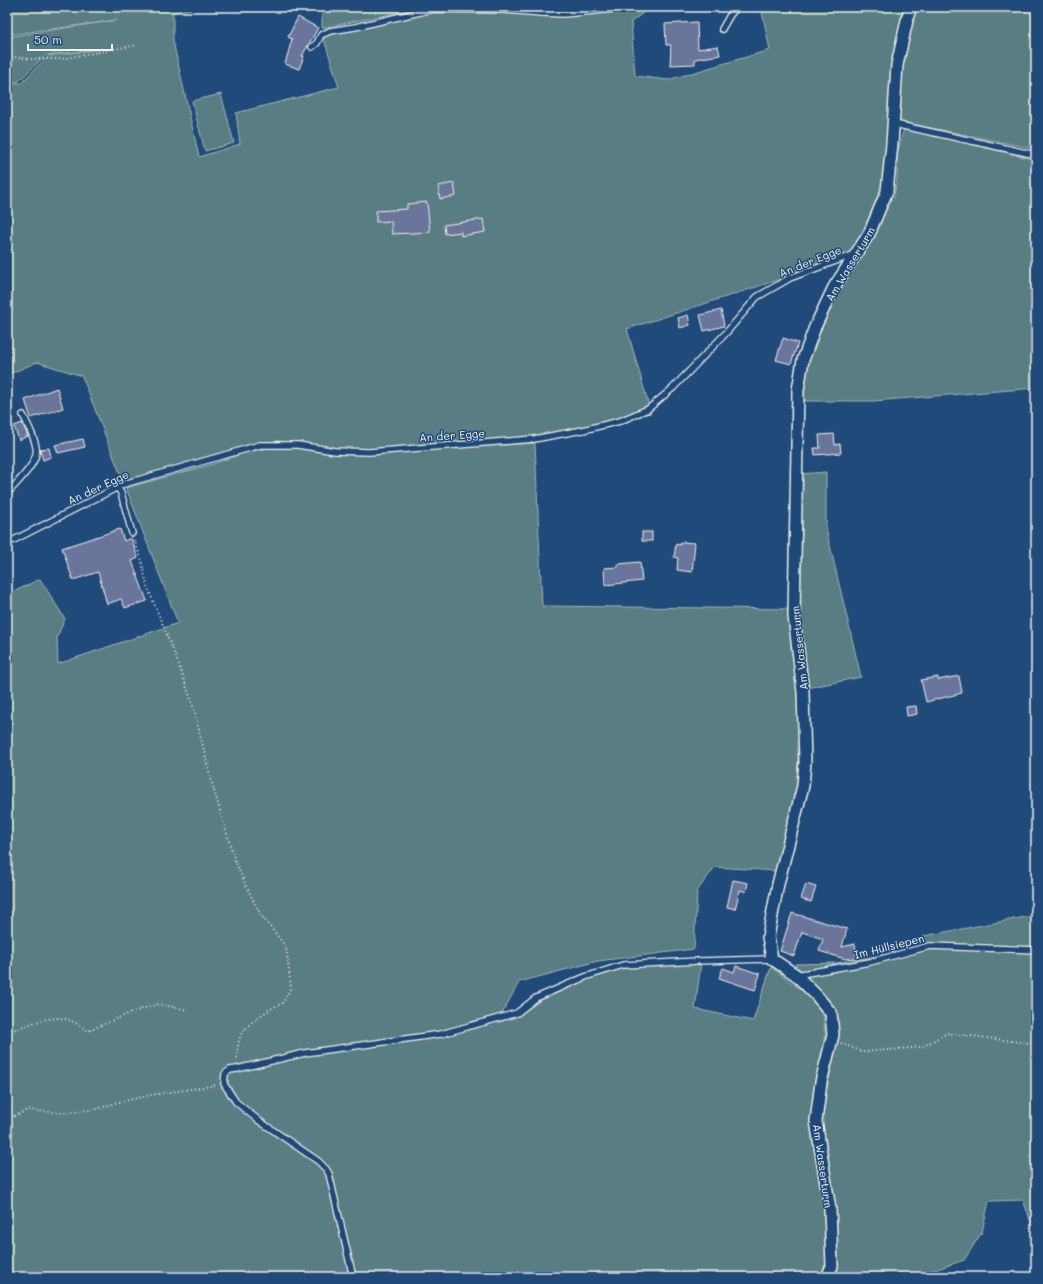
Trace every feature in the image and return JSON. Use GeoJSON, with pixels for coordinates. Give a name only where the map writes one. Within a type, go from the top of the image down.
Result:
{"type":"FeatureCollection","features":[{"type":"Feature","properties":{"kind":"street","name":"Am Wasserturm"},"geometry":{"type":"LineString","coordinates":[[827,1277],[832,1266],[830,1209],[816,1121],[820,1082],[833,1035],[831,1013],[796,975],[772,959],[768,937],[778,884],[804,786],[804,692],[794,616],[798,390],[803,360],[814,327],[834,287],[869,234],[887,191],[894,124],[897,65],[910,7]]}},
{"type":"Feature","properties":{"kind":"lane"},"geometry":{"type":"LineString","coordinates":[[529,7],[542,13]]}},
{"type":"Feature","properties":{"kind":"lane"},"geometry":{"type":"LineString","coordinates":[[312,47],[317,43],[321,35],[330,31],[355,27],[433,9],[502,10],[564,14],[634,7]]}},
{"type":"Feature","properties":{"kind":"lane"},"geometry":{"type":"LineString","coordinates":[[722,29],[730,15],[737,7]]}},
{"type":"Feature","properties":{"kind":"lane"},"geometry":{"type":"LineString","coordinates":[[894,124],[1036,155]]}},
{"type":"Feature","properties":{"kind":"lane","name":"An der Egge"},"geometry":{"type":"LineString","coordinates":[[7,542],[10,542],[124,484],[260,445],[298,445],[335,451],[369,452],[534,439],[583,430],[620,421],[648,409],[673,388],[726,333],[757,297],[790,278],[856,253]]}},
{"type":"Feature","properties":{"kind":"lane"},"geometry":{"type":"LineString","coordinates":[[7,494],[36,458],[36,447],[23,415]]}},
{"type":"Feature","properties":{"kind":"lane"},"geometry":{"type":"LineString","coordinates":[[117,487],[121,493],[132,533]]}},
{"type":"Feature","properties":{"kind":"lane","name":"Im Hüllsiepen"},"geometry":{"type":"LineString","coordinates":[[796,975],[870,962],[930,946],[1036,950]]}},
{"type":"Feature","properties":{"kind":"lane"},"geometry":{"type":"LineString","coordinates":[[353,1277],[329,1174],[318,1161],[258,1120],[236,1102],[224,1084],[225,1074],[230,1070],[237,1070],[306,1053],[440,1034],[517,1013],[536,998],[585,977],[623,965],[772,959]]}},
{"type":"Feature","properties":{"kind":"path"},"geometry":{"type":"LineString","coordinates":[[7,56],[29,59],[61,59],[137,45]]}},
{"type":"Feature","properties":{"kind":"path"},"geometry":{"type":"LineString","coordinates":[[132,533],[141,558],[147,586],[192,702],[195,721],[235,861],[261,915],[286,947],[291,987],[283,1003],[272,1007],[243,1031],[237,1049],[237,1070]]}},
{"type":"Feature","properties":{"kind":"path"},"geometry":{"type":"LineString","coordinates":[[7,1032],[56,1018],[69,1020],[88,1031],[130,1013],[158,1004],[188,1010]]}},
{"type":"Feature","properties":{"kind":"path"},"geometry":{"type":"LineString","coordinates":[[833,1035],[842,1044],[863,1052],[922,1047],[948,1033],[1036,1044]]}},
{"type":"Feature","properties":{"kind":"path"},"geometry":{"type":"LineString","coordinates":[[7,1120],[27,1110],[62,1113],[97,1109],[115,1103],[151,1095],[224,1084]]}},
{"type":"Feature","properties":{"kind":"green space"},"geometry":{"type":"Polygon","coordinates":[[[7,7],[204,7],[173,12],[173,41],[199,157],[240,144],[236,113],[339,87],[323,36],[425,13],[477,11],[558,17],[483,7],[651,7],[631,22],[635,76],[668,80],[770,50],[761,7],[906,7],[885,190],[868,231],[850,258],[627,329],[651,413],[536,436],[368,449],[334,449],[281,441],[260,442],[123,481],[82,376],[37,362],[7,375],[7,84],[21,83],[48,56],[103,49],[46,55],[18,82],[7,82],[7,37],[117,20],[7,35],[7,7]]]}},
{"type":"Feature","properties":{"kind":"green space"},"geometry":{"type":"Polygon","coordinates":[[[322,7],[425,7],[322,28],[322,7]]]}},
{"type":"Feature","properties":{"kind":"green space"},"geometry":{"type":"Polygon","coordinates":[[[913,7],[1036,7],[1036,149],[897,121],[900,69],[913,7]]]}},
{"type":"Feature","properties":{"kind":"green space"},"geometry":{"type":"Polygon","coordinates":[[[221,94],[234,143],[205,151],[192,101],[221,94]]]}},
{"type":"Feature","properties":{"kind":"green space"},"geometry":{"type":"Polygon","coordinates":[[[904,128],[1036,160],[1036,388],[873,401],[801,401],[806,364],[819,330],[837,291],[894,197],[897,178],[897,154],[904,128]]]}},
{"type":"Feature","properties":{"kind":"green space"},"geometry":{"type":"Polygon","coordinates":[[[535,443],[542,606],[789,609],[800,704],[796,808],[777,871],[715,867],[697,891],[694,949],[598,961],[519,982],[497,1023],[519,1015],[541,1000],[597,975],[620,969],[650,966],[701,963],[695,1009],[753,1021],[771,967],[812,998],[823,1015],[825,1034],[816,1082],[827,1265],[822,1277],[7,1277],[7,595],[40,579],[65,619],[57,637],[58,664],[178,623],[126,488],[213,464],[247,452],[281,446],[336,454],[367,454],[535,443]]]}},
{"type":"Feature","properties":{"kind":"green space"},"geometry":{"type":"Polygon","coordinates":[[[826,472],[826,529],[861,677],[807,688],[799,619],[800,474],[826,472]]]}},
{"type":"Feature","properties":{"kind":"green space"},"geometry":{"type":"Polygon","coordinates":[[[1036,916],[1036,1236],[1023,1200],[989,1201],[982,1232],[964,1260],[914,1277],[830,1277],[831,1191],[821,1114],[839,1035],[836,1010],[819,989],[795,964],[836,963],[927,947],[924,936],[1036,916]]]}},
{"type":"Feature","properties":{"kind":"building"},"geometry":{"type":"Polygon","coordinates":[[[298,17],[318,28],[302,56],[304,56],[299,69],[285,64],[292,39],[288,37],[298,17]]]}},
{"type":"Feature","properties":{"kind":"building"},"geometry":{"type":"Polygon","coordinates":[[[697,22],[698,49],[718,46],[720,55],[695,59],[695,64],[670,65],[671,45],[666,45],[665,24],[697,22]]]}},
{"type":"Feature","properties":{"kind":"building"},"geometry":{"type":"Polygon","coordinates":[[[454,183],[456,196],[440,199],[438,186],[454,183]]]}},
{"type":"Feature","properties":{"kind":"building"},"geometry":{"type":"Polygon","coordinates":[[[427,202],[430,232],[392,234],[391,221],[376,222],[376,211],[407,209],[407,204],[427,202]]]}},
{"type":"Feature","properties":{"kind":"building"},"geometry":{"type":"Polygon","coordinates":[[[483,219],[485,232],[461,236],[461,232],[445,234],[444,225],[483,219]]]}},
{"type":"Feature","properties":{"kind":"building"},"geometry":{"type":"Polygon","coordinates":[[[721,310],[724,326],[704,331],[700,315],[721,310]]]}},
{"type":"Feature","properties":{"kind":"building"},"geometry":{"type":"Polygon","coordinates":[[[688,315],[690,325],[680,328],[678,318],[688,315]]]}},
{"type":"Feature","properties":{"kind":"building"},"geometry":{"type":"Polygon","coordinates":[[[783,338],[798,343],[791,364],[776,360],[783,338]]]}},
{"type":"Feature","properties":{"kind":"building"},"geometry":{"type":"Polygon","coordinates":[[[57,388],[63,408],[31,418],[25,400],[57,388]]]}},
{"type":"Feature","properties":{"kind":"building"},"geometry":{"type":"Polygon","coordinates":[[[22,423],[28,436],[19,440],[14,426],[22,423]]]}},
{"type":"Feature","properties":{"kind":"building"},"geometry":{"type":"Polygon","coordinates":[[[834,434],[835,445],[840,444],[841,453],[815,455],[814,448],[820,448],[819,435],[834,434]]]}},
{"type":"Feature","properties":{"kind":"building"},"geometry":{"type":"Polygon","coordinates":[[[83,439],[85,447],[58,453],[55,445],[83,439]]]}},
{"type":"Feature","properties":{"kind":"building"},"geometry":{"type":"Polygon","coordinates":[[[49,448],[51,457],[43,460],[40,449],[49,448]]]}},
{"type":"Feature","properties":{"kind":"building"},"geometry":{"type":"Polygon","coordinates":[[[120,529],[124,541],[131,538],[138,558],[132,561],[147,601],[125,608],[121,599],[107,604],[98,572],[73,580],[62,548],[120,529]]]}},
{"type":"Feature","properties":{"kind":"building"},"geometry":{"type":"Polygon","coordinates":[[[642,532],[652,532],[652,541],[642,541],[642,532]]]}},
{"type":"Feature","properties":{"kind":"building"},"geometry":{"type":"Polygon","coordinates":[[[681,542],[695,543],[692,572],[677,570],[678,558],[674,557],[676,544],[680,545],[681,542]]]}},
{"type":"Feature","properties":{"kind":"building"},"geometry":{"type":"Polygon","coordinates":[[[640,562],[642,581],[605,585],[604,568],[618,567],[618,564],[640,562]]]}},
{"type":"Feature","properties":{"kind":"building"},"geometry":{"type":"Polygon","coordinates":[[[959,676],[962,693],[926,702],[921,680],[938,677],[938,680],[959,676]]]}},
{"type":"Feature","properties":{"kind":"building"},"geometry":{"type":"Polygon","coordinates":[[[916,706],[917,714],[907,716],[906,707],[916,706]]]}},
{"type":"Feature","properties":{"kind":"building"},"geometry":{"type":"Polygon","coordinates":[[[733,880],[748,883],[746,892],[740,890],[735,909],[727,907],[733,880]]]}},
{"type":"Feature","properties":{"kind":"building"},"geometry":{"type":"Polygon","coordinates":[[[806,884],[816,887],[811,902],[801,899],[806,884]]]}},
{"type":"Feature","properties":{"kind":"building"},"geometry":{"type":"Polygon","coordinates":[[[792,913],[847,929],[842,947],[855,944],[857,958],[845,959],[819,951],[823,939],[802,932],[794,956],[780,951],[792,913]]]}},
{"type":"Feature","properties":{"kind":"building"},"geometry":{"type":"Polygon","coordinates":[[[736,966],[760,974],[755,990],[719,978],[723,968],[734,972],[736,966]]]}}]}
